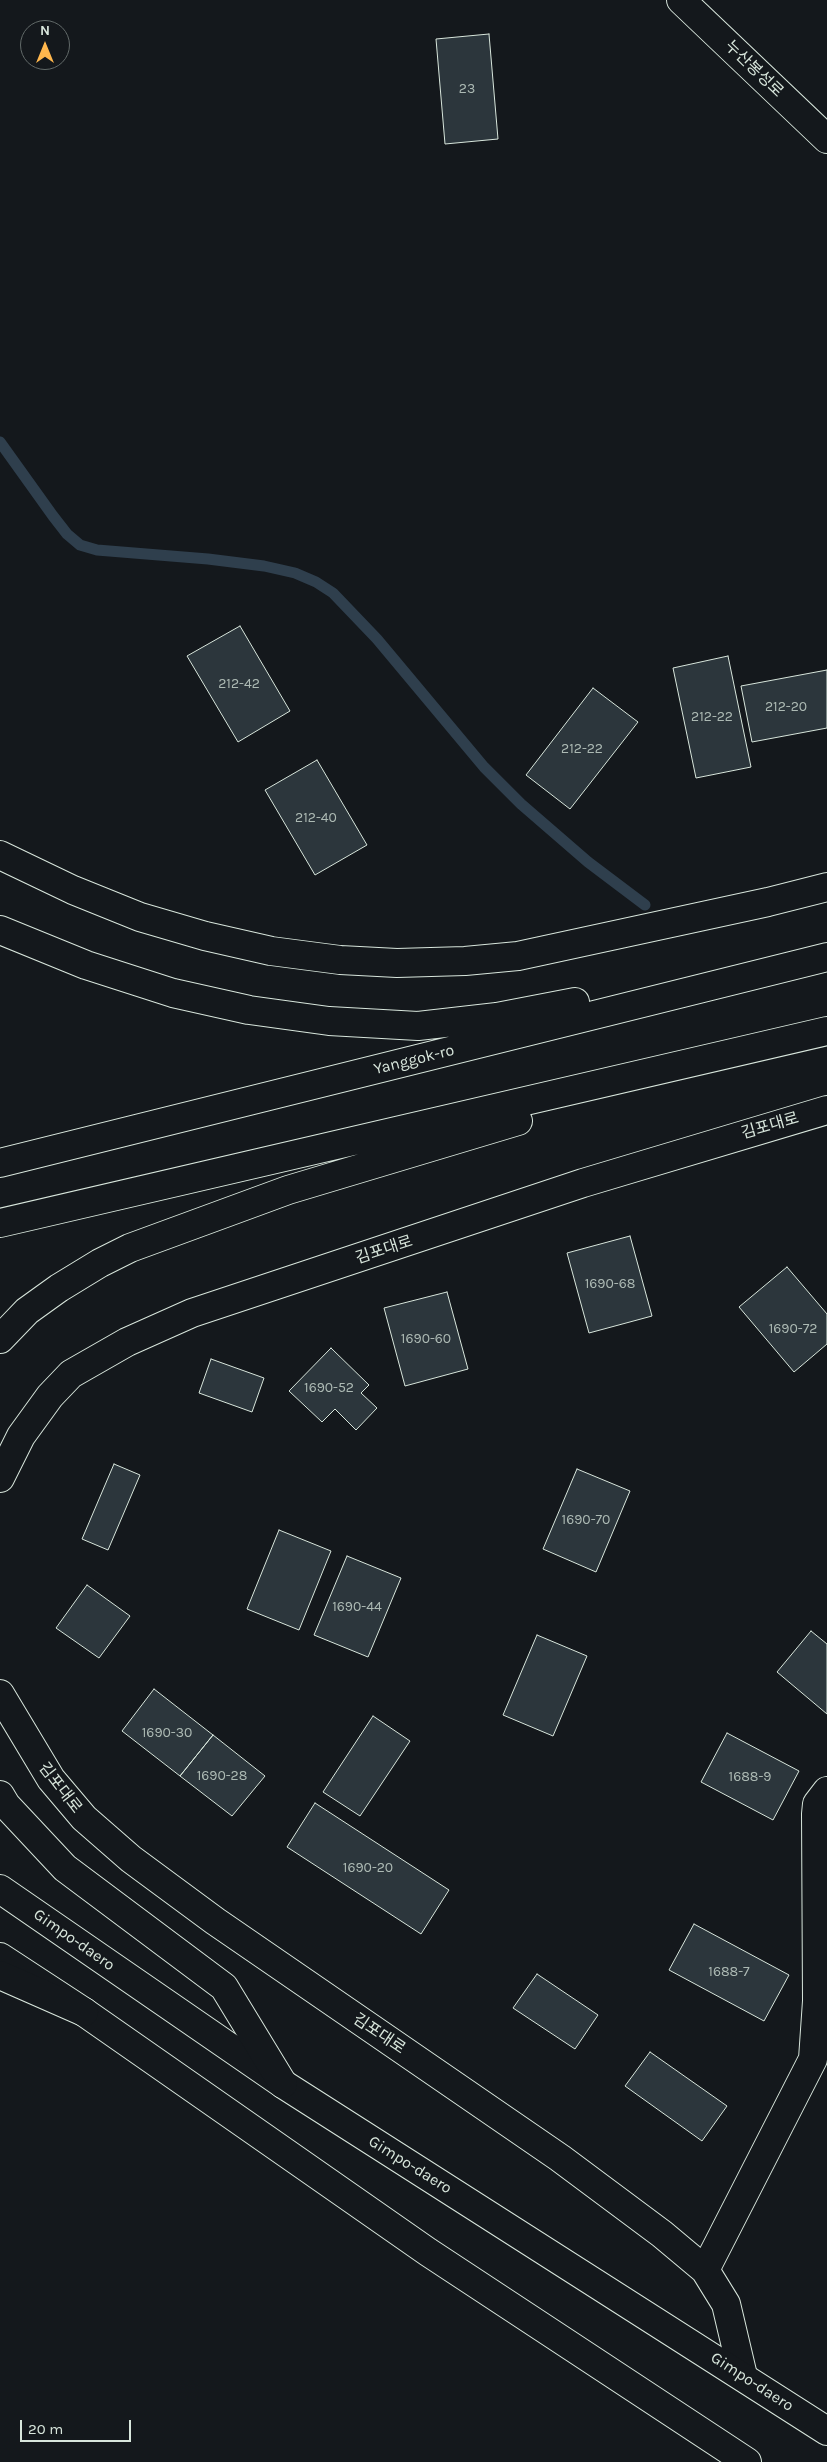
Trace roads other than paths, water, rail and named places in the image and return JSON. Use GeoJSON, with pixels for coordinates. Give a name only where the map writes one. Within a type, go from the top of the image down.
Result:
{"type":"FeatureCollection","features":[{"type":"Feature","properties":{"kind":"main road","name":"누산봉성로"},"geometry":{"type":"LineString","coordinates":[[681,0],[827,138]]}},
{"type":"Feature","properties":{"kind":"main road"},"geometry":{"type":"LineString","coordinates":[[0,856],[81,894],[140,917],[205,936],[271,951],[340,960],[397,963],[465,961],[518,956],[768,902],[827,887]]}},
{"type":"Feature","properties":{"kind":"main road"},"geometry":{"type":"LineString","coordinates":[[0,930],[86,965],[192,998],[249,1010],[329,1021],[418,1026],[497,1017],[827,957]]}},
{"type":"Feature","properties":{"kind":"main road","name":"Yanggok-ro"},"geometry":{"type":"LineString","coordinates":[[0,1163],[827,957]]}},
{"type":"Feature","properties":{"kind":"main road"},"geometry":{"type":"LineString","coordinates":[[0,1223],[754,1049],[827,1030]]}},
{"type":"Feature","properties":{"kind":"main road"},"geometry":{"type":"LineString","coordinates":[[0,1339],[27,1311],[59,1288],[100,1263],[130,1248],[288,1190],[754,1049]]}},
{"type":"Feature","properties":{"kind":"main road","name":"김포대로"},"geometry":{"type":"LineString","coordinates":[[0,1478],[21,1436],[50,1396],[71,1374],[95,1358],[176,1320],[306,1274],[386,1250],[583,1183],[827,1110]]}},
{"type":"Feature","properties":{"kind":"main road","name":"김포대로"},"geometry":{"type":"LineString","coordinates":[[0,1694],[50,1779],[84,1818],[131,1859],[223,1927],[560,2158],[662,2234],[705,2270],[726,2304],[743,2376]]}},
{"type":"Feature","properties":{"kind":"main road"},"geometry":{"type":"LineString","coordinates":[[705,2270],[813,2059],[817,2001],[816,1814],[817,1804],[827,1791]]}},
{"type":"Feature","properties":{"kind":"main road"},"geometry":{"type":"LineString","coordinates":[[0,1795],[65,1868],[224,1987],[283,2084]]}},
{"type":"Feature","properties":{"kind":"main road","name":"Gimpo-daero"},"geometry":{"type":"LineString","coordinates":[[0,1889],[283,2084],[827,2431]]}},
{"type":"Feature","properties":{"kind":"main road"},"geometry":{"type":"LineString","coordinates":[[0,1957],[84,2012],[428,2252],[747,2462]]}},
{"type":"Feature","properties":{"kind":"main road"},"geometry":{"type":"LineString","coordinates":[[0,1975],[84,2012]]}},
{"type":"Feature","properties":{"kind":"waterway"},"geometry":{"type":"LineString","coordinates":[[0,442],[53,516],[67,534],[80,545],[97,550],[208,559],[264,566],[295,573],[316,582],[333,593],[377,639],[484,767],[521,804],[588,862],[645,905]]}}]}
